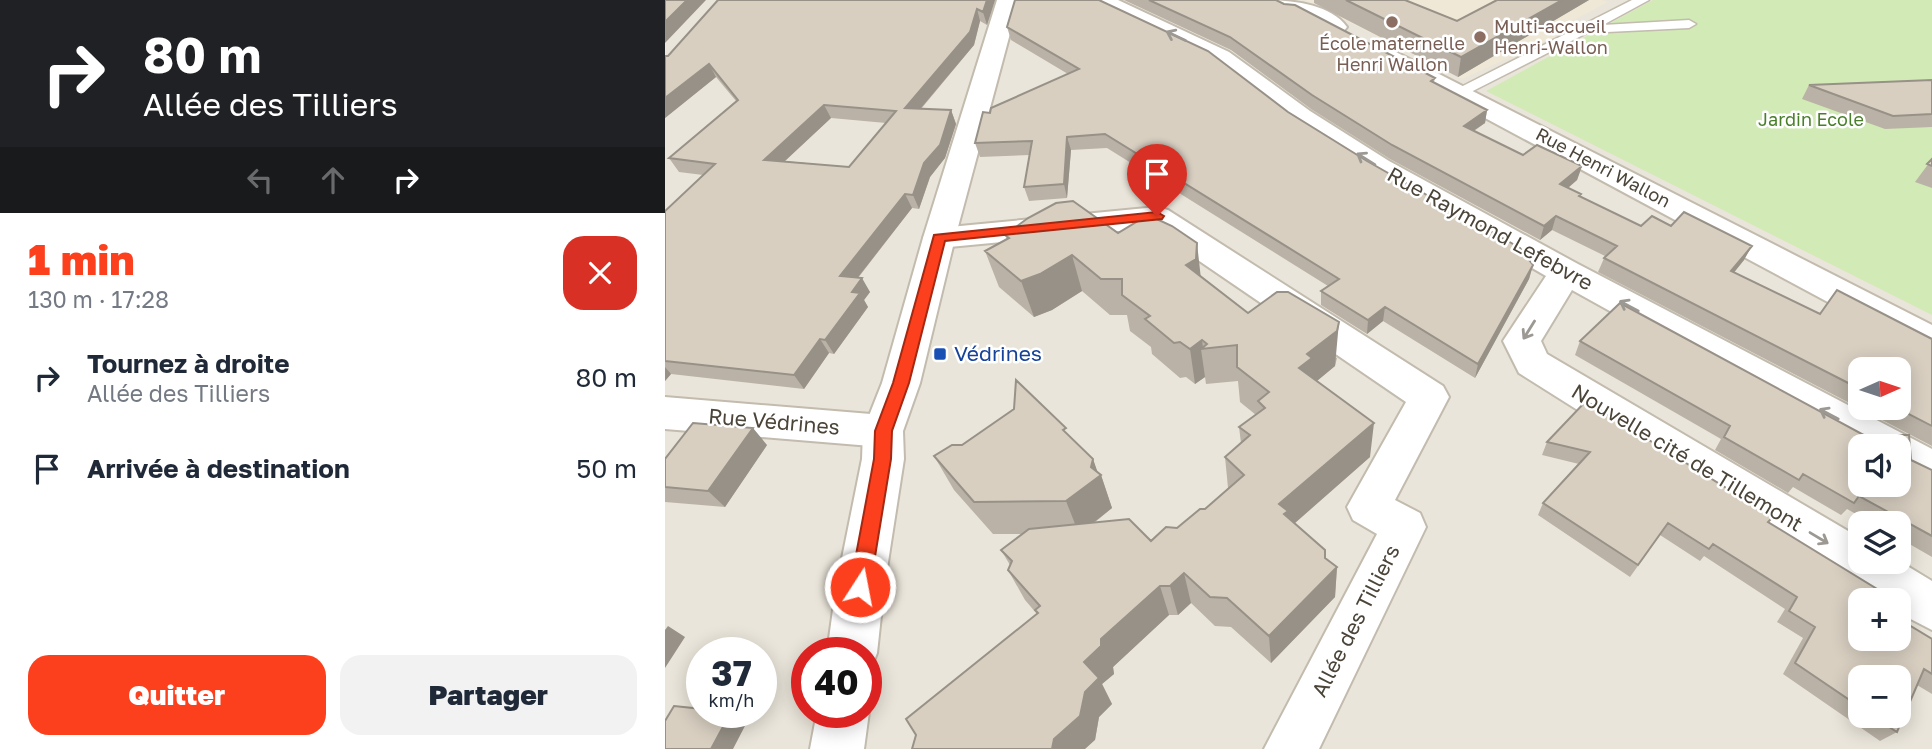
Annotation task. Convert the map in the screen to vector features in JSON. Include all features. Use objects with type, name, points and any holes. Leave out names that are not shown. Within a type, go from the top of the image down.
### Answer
[{"type":"street","points":[[854,637],[883,459],[883,431],[901,383],[939,238],[1008,0]]},
{"type":"street","name":"Rue Raymond Lefebvre","points":[[1100,0],[1220,57],[1300,117],[1378,167],[1867,434]]},
{"type":"street","name":"Rue Henri Wallon","points":[[1273,0],[1304,10],[1932,341]]},
{"type":"street","name":"Allée des Tilliers","points":[[939,238],[1157,216],[1429,397],[1369,508],[1404,527],[1291,749]]},
{"type":"street","name":"Nouvelle cité de Tillemont","points":[[1566,272],[1522,341],[1532,363],[1932,607]]},
{"type":"street","name":"Rue Védrines","points":[[665,413],[883,431]]},
{"type":"street","points":[[1911,458],[1932,469]]},
{"type":"street","points":[[837,749],[840,728]]},
{"type":"lane","points":[[1459,92],[1642,0]]},
{"type":"lane","points":[[1581,31],[1689,24]]},
{"type":"shaded area","points":[[665,0],[1932,0],[1932,749],[665,749]]},
{"type":"shaded area","name":"Multi-accueil Henri-Wallon","points":[[1305,0],[1608,2],[1570,22],[1570,30],[1462,79]]},
{"type":"green space","name":"Jardin Ecole","points":[[1653,0],[1932,0],[1932,315],[1486,91]]},
{"type":"building","points":[[665,0],[687,0],[665,22]]},
{"type":"building","points":[[718,0],[987,0],[983,12],[977,9],[970,32],[905,108],[951,110],[940,145],[924,163],[913,195],[905,194],[840,276],[862,278],[852,292],[860,293],[825,340],[820,339],[794,375],[665,361],[665,211],[715,164],[669,158],[738,100],[709,64],[665,98],[665,56],[668,56]],"holes":[[[824,105],[896,111],[849,167],[764,160]]]},
{"type":"building","points":[[1015,0],[1099,0],[1208,51],[1288,112],[1367,161],[1520,248],[1533,265],[1478,364],[1385,307],[1368,320],[1321,291],[1339,279],[1105,134],[1067,137],[1064,184],[1024,187],[1032,141],[975,143],[983,112],[990,113],[991,108],[1079,69],[1007,27]]},
{"type":"building","points":[[1149,0],[1276,0],[1295,5],[1435,78],[1431,81],[1487,110],[1464,126],[1523,155],[1537,145],[1582,166],[1560,184],[1581,194],[1579,196],[1641,226],[1652,216],[1671,226],[1684,212],[1752,246],[1731,271],[1820,314],[1837,290],[1932,339],[1932,426],[1911,415],[1911,357],[1848,357],[1848,383],[1604,258],[1617,246],[1556,216],[1544,226],[1392,145],[1312,95],[1230,37]]},
{"type":"building","points":[[1346,0],[1405,0],[1457,21],[1497,0],[1562,0],[1461,57]]},
{"type":"building","points":[[1932,80],[1932,114],[1893,116],[1809,85]]},
{"type":"building","points":[[1073,201],[1118,233],[1148,215],[1172,226],[1197,243],[1196,259],[1186,265],[1248,313],[1277,292],[1288,292],[1339,322],[1337,331],[1307,354],[1312,358],[1299,368],[1374,423],[1279,504],[1288,511],[1284,514],[1325,550],[1325,558],[1337,567],[1269,636],[1227,598],[1210,597],[1184,573],[1170,586],[1160,586],[1101,639],[1101,646],[1084,662],[1099,678],[1085,692],[1080,716],[1054,739],[1052,749],[912,749],[916,735],[906,719],[1038,613],[1035,610],[1040,606],[1008,570],[1012,561],[1001,550],[1029,529],[1129,519],[1151,541],[1166,527],[1177,528],[1200,509],[1205,509],[1244,475],[1225,457],[1250,435],[1239,427],[1265,408],[1258,401],[1269,392],[1237,367],[1237,345],[1201,349],[1207,344],[1202,340],[1190,349],[1180,342],[1174,343],[1145,319],[1150,316],[1122,295],[1122,279],[1101,279],[1072,255],[1040,274],[1021,281],[985,251],[1009,238],[1005,235],[1028,218],[1056,203]]},
{"type":"building","points":[[1620,303],[1862,434],[1848,434],[1848,497],[1858,497],[1854,503],[1803,474],[1799,480],[1724,437],[1730,426],[1580,341]]},
{"type":"building","points":[[1016,380],[1066,428],[1063,430],[1093,459],[1091,467],[1101,475],[1066,501],[974,502],[934,456],[952,445],[962,445],[1014,409]]},
{"type":"building","points":[[1586,401],[1773,517],[1768,522],[1848,571],[1848,574],[1853,574],[1875,588],[1848,588],[1848,651],[1911,651],[1911,626],[1932,639],[1932,674],[1924,669],[1911,699],[1911,665],[1848,665],[1848,699],[1795,663],[1815,627],[1789,611],[1797,597],[1713,544],[1709,549],[1668,523],[1638,565],[1543,503],[1590,452],[1547,442]]},
{"type":"building","points":[[693,423],[753,428],[708,491],[665,487],[665,459]]},
{"type":"building","points":[[1911,460],[1932,470],[1932,536],[1911,524],[1911,511],[1886,511],[1861,497],[1911,497]]},
{"type":"building","points":[[674,706],[686,707],[686,728],[722,728],[711,749],[665,749],[665,721]]},
{"type":"place","name":"École maternelle Henri Wallon","points":[[1392,22]]},
{"type":"place","name":"Multi-accueil Henri-Wallon","points":[[1480,37]]},
{"type":"place","name":"Védrines","points":[[940,354]]},
{"type":"route","points":[[860,587],[883,459],[883,431],[901,383],[939,238],[1157,216]]}]
